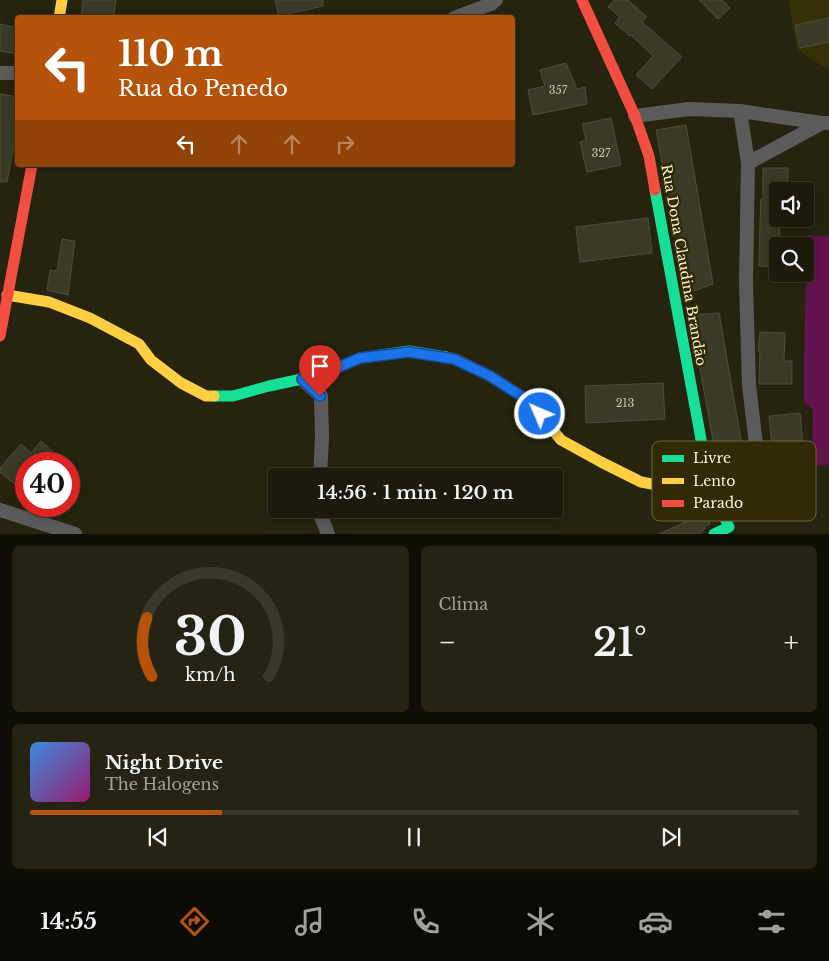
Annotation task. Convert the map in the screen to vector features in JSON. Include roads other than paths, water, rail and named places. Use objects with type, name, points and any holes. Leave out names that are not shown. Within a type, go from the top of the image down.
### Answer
[{"type":"street","points":[[60,15],[62,0]]},
{"type":"street","points":[[462,15],[491,4],[496,0]]},
{"type":"street","name":"Rua Dona Claudina Brandão","points":[[582,0],[635,116],[649,156],[701,441]]},
{"type":"street","points":[[0,73],[15,73]]},
{"type":"street","points":[[635,116],[689,109],[740,111],[825,123]]},
{"type":"street","points":[[740,111],[748,164],[746,284],[749,386],[756,441]]},
{"type":"street","points":[[748,164],[825,123]]},
{"type":"street","points":[[0,336],[32,167]]},
{"type":"street","points":[[7,295],[49,302],[90,318],[139,344],[151,360],[181,384],[206,396],[233,396],[302,379],[360,358],[409,352],[454,359],[490,376],[529,401],[561,440],[641,482],[652,484]]},
{"type":"street","points":[[302,379],[320,396],[322,438],[320,468]]},
{"type":"street","points":[[0,510],[75,534]]},
{"type":"street","points":[[322,518],[328,534]]},
{"type":"street","name":"Rua Dona Claudina Brandão","points":[[714,534],[730,530]]}]
